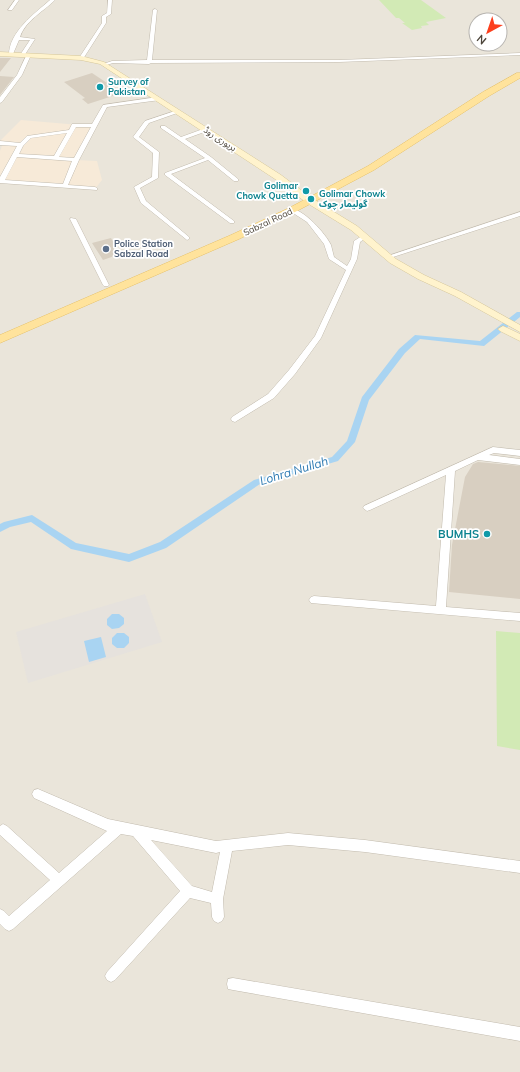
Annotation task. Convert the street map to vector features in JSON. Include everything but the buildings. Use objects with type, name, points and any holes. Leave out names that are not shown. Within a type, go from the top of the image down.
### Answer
[{"type":"main road","name":"بریوری روڈ","points":[[0,54],[80,58],[94,60],[105,65],[354,228],[388,257],[406,269],[474,307]]},
{"type":"main road","name":"Sabzal Road","points":[[0,339],[231,231],[371,168],[448,115],[471,96],[520,70]]},
{"type":"main road","name":"Sabzal Road","points":[[448,115],[520,75]]},
{"type":"main road","name":"Sabzal Road","points":[[0,331],[106,285],[128,280],[292,210],[307,198]]},
{"type":"main road","points":[[474,307],[520,329]]},
{"type":"main road","points":[[474,307],[520,338]]},
{"type":"street","points":[[10,9],[18,0]]},
{"type":"street","points":[[11,54],[19,32],[32,18],[53,0]]},
{"type":"street","points":[[80,58],[104,23],[104,16],[109,14],[110,0]]},
{"type":"street","points":[[149,63],[154,10]]},
{"type":"street","points":[[0,101],[19,74],[25,55],[33,39],[17,38]]},
{"type":"street","points":[[105,65],[112,62],[339,61],[520,54]]},
{"type":"street","points":[[65,186],[76,160],[104,106],[158,99]]},
{"type":"street","points":[[177,112],[147,122],[136,137],[156,152],[155,178],[137,187],[143,202],[187,238]]},
{"type":"street","points":[[55,159],[74,125],[94,126]]},
{"type":"street","points":[[164,127],[236,180]]},
{"type":"street","points":[[181,139],[206,130]]},
{"type":"street","points":[[71,131],[29,137],[21,145],[1,181],[95,189]]},
{"type":"street","points":[[0,143],[21,145]]},
{"type":"street","points":[[16,155],[76,160]]},
{"type":"street","points":[[208,158],[167,174],[232,222]]},
{"type":"street","points":[[292,210],[309,221],[327,244],[331,258],[349,269]]},
{"type":"street","points":[[388,257],[520,214]]},
{"type":"street","points":[[73,219],[106,285]]},
{"type":"street","points":[[235,419],[271,396],[292,372],[318,336],[354,259],[357,241],[364,237]]},
{"type":"street","points":[[367,508],[493,450],[520,453]]},
{"type":"street","points":[[477,457],[520,462]]},
{"type":"street","points":[[441,610],[451,469]]},
{"type":"street","points":[[314,600],[520,617]]},
{"type":"street","points":[[38,794],[107,825],[216,847],[288,840],[365,846],[520,867]]},
{"type":"street","points":[[0,915],[10,925],[120,828]]},
{"type":"street","points":[[3,830],[60,881]]},
{"type":"street","points":[[136,831],[188,891],[217,899]]},
{"type":"street","points":[[218,917],[217,899],[227,846]]},
{"type":"street","points":[[111,976],[188,891]]},
{"type":"street","points":[[233,984],[520,1034]]},
{"type":"shaded area","points":[[0,0],[520,0],[520,1072],[0,1072]]},
{"type":"shaded area","points":[[21,120],[91,126],[76,160],[97,161],[102,180],[95,189],[0,183],[0,151],[3,143],[0,141]]},
{"type":"shaded area","points":[[145,594],[162,642],[28,683],[16,632]]},
{"type":"green space","points":[[379,0],[421,0],[446,18],[426,22],[429,25],[421,26],[422,28],[412,30],[402,23],[405,23],[399,18],[396,18]]},
{"type":"green space","points":[[496,631],[520,633],[520,750],[497,746]]},
{"type":"water","points":[[112,614],[119,614],[124,618],[124,624],[119,628],[112,629],[107,625],[107,619]]},
{"type":"water","points":[[117,633],[124,633],[129,637],[129,643],[124,648],[117,648],[112,644],[112,638]]},
{"type":"water","points":[[101,637],[106,657],[89,662],[84,641]]},
{"type":"waterway","name":"Lohra Nullah","points":[[0,529],[7,524],[32,518],[74,546],[129,558],[163,545],[257,482],[335,459],[351,442],[365,399],[402,351],[418,337],[481,344],[520,314]]},
{"type":"place","name":"Survey of Pakistan","points":[[100,87]]},
{"type":"place","name":"Golimar Chowk Quetta","points":[[306,191]]},
{"type":"place","name":"Golimar Chowk گولیمار چوک","points":[[311,199]]},
{"type":"place","name":"Police Station Sabzal Road","points":[[106,249]]},
{"type":"place","name":"BUMHS","points":[[487,534]]}]
